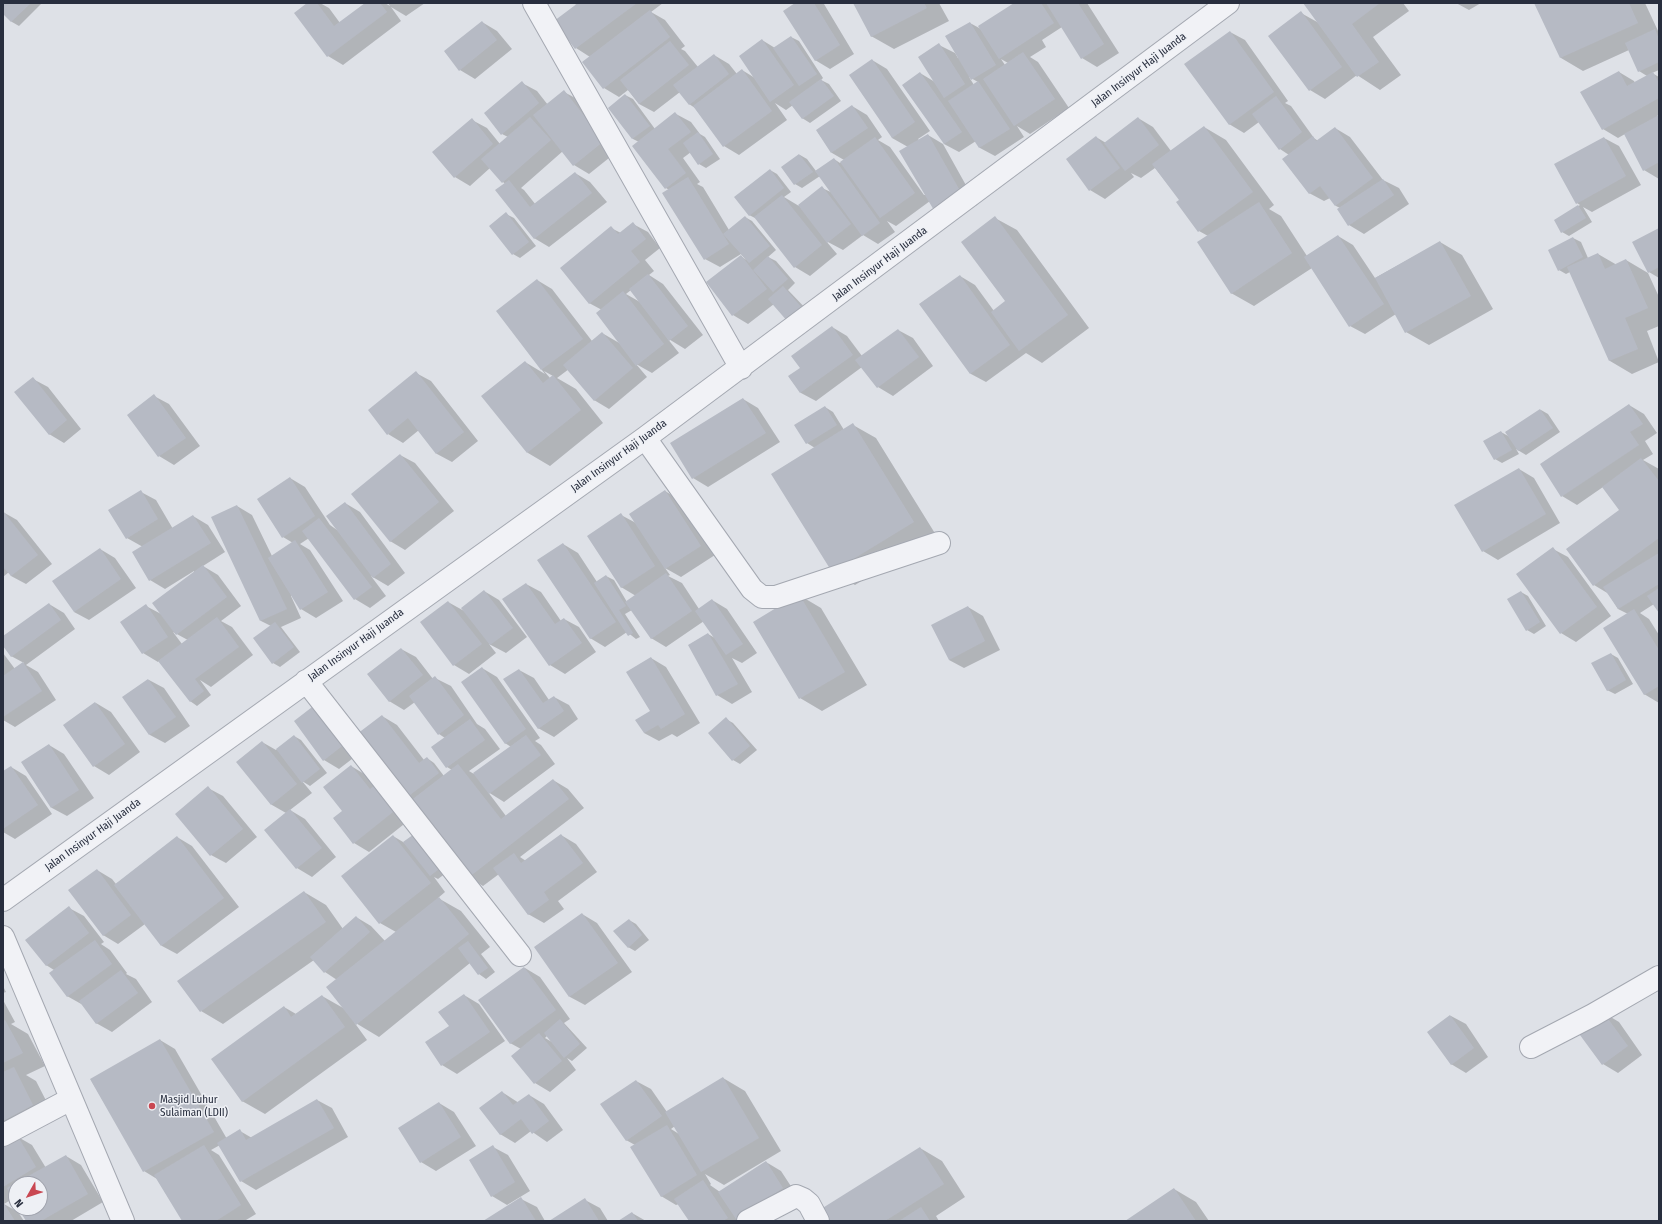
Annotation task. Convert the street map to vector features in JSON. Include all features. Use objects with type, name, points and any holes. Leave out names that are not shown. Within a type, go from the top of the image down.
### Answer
[{"type":"street","points":[[534,3],[741,368]]},
{"type":"street","name":"Jalan Insinyur Haji Juanda","points":[[3,900],[741,368],[1228,3]]},
{"type":"street","points":[[645,438],[752,589],[762,597],[776,597],[939,543]]},
{"type":"street","points":[[306,681],[520,954]]},
{"type":"street","points":[[3,937],[123,1221]]},
{"type":"street","points":[[1531,1047],[1659,977]]},
{"type":"street","points":[[3,1134],[71,1099]]},
{"type":"street","points":[[748,1221],[796,1196],[809,1204],[818,1221]]},
{"type":"building","points":[[3,3],[31,3],[11,22],[3,14]]},
{"type":"building","points":[[307,3],[317,3],[334,26],[365,3],[380,3],[387,12],[327,57],[294,13]]},
{"type":"building","points":[[578,3],[637,3],[575,49],[554,21]]},
{"type":"building","points":[[795,3],[814,3],[840,45],[815,61],[783,11]]},
{"type":"building","points":[[853,3],[924,3],[927,8],[871,37]]},
{"type":"building","points":[[1014,3],[1041,3],[1054,23],[999,59],[978,26]]},
{"type":"building","points":[[1046,3],[1078,3],[1104,44],[1081,59]]},
{"type":"building","points":[[1303,3],[1380,3],[1352,24],[1379,62],[1357,77]]},
{"type":"building","points":[[1534,3],[1629,3],[1638,23],[1560,58]]},
{"type":"building","points":[[650,10],[670,37],[603,89],[582,62]]},
{"type":"building","points":[[1301,11],[1342,67],[1309,91],[1268,36]]},
{"type":"building","points":[[482,21],[497,40],[459,71],[444,51]]},
{"type":"building","points":[[970,22],[996,65],[971,80],[945,36]]},
{"type":"building","points":[[1655,29],[1659,39],[1659,62],[1638,72],[1625,43]]},
{"type":"building","points":[[1230,31],[1274,92],[1229,125],[1184,64]]},
{"type":"building","points":[[791,36],[817,74],[799,86],[773,48]]},
{"type":"building","points":[[762,39],[794,85],[770,102],[739,56]]},
{"type":"building","points":[[670,41],[689,65],[639,104],[620,80]]},
{"type":"building","points":[[939,43],[965,84],[944,98],[918,57]]},
{"type":"building","points":[[1023,52],[1055,99],[1014,126],[983,79]]},
{"type":"building","points":[[714,54],[729,74],[689,105],[673,85]]},
{"type":"building","points":[[872,59],[915,122],[892,138],[849,75]]},
{"type":"building","points":[[742,69],[772,111],[723,147],[693,106]]},
{"type":"building","points":[[1619,71],[1627,86],[1653,72],[1659,83],[1659,98],[1602,130],[1580,92]]},
{"type":"building","points":[[920,72],[962,132],[944,144],[902,85]]},
{"type":"building","points":[[821,79],[834,96],[802,119],[789,102]]},
{"type":"building","points":[[522,81],[539,103],[501,135],[484,113]]},
{"type":"building","points":[[978,81],[1010,129],[979,148],[948,101]]},
{"type":"building","points":[[564,90],[604,141],[573,166],[533,115]]},
{"type":"building","points":[[625,94],[650,126],[632,139],[608,108]]},
{"type":"building","points":[[1276,96],[1302,132],[1279,150],[1252,114]]},
{"type":"building","points":[[852,105],[868,128],[831,153],[816,130]]},
{"type":"building","points":[[675,112],[691,132],[668,149],[686,173],[665,189],[632,146]]},
{"type":"building","points":[[1659,115],[1659,162],[1643,171],[1624,134]]},
{"type":"building","points":[[530,117],[551,140],[502,183],[481,159]]},
{"type":"building","points":[[1138,117],[1159,145],[1125,171],[1104,143]]},
{"type":"building","points":[[472,118],[493,144],[454,178],[432,152]]},
{"type":"building","points":[[1204,126],[1253,192],[1198,232],[1176,202],[1179,200],[1152,164]]},
{"type":"building","points":[[1335,127],[1373,178],[1335,206],[1320,186],[1309,194],[1282,159],[1313,136],[1316,141]]},
{"type":"building","points":[[698,132],[713,154],[698,165],[683,143]]},
{"type":"building","points":[[928,134],[963,196],[935,212],[899,151]]},
{"type":"building","points":[[1096,136],[1120,168],[1089,191],[1066,159]]},
{"type":"building","points":[[875,137],[915,193],[880,218],[840,162]]},
{"type":"building","points":[[1604,137],[1626,176],[1576,204],[1554,164]]},
{"type":"building","points":[[799,154],[813,172],[794,185],[781,167]]},
{"type":"building","points":[[834,158],[880,223],[862,236],[815,171]]},
{"type":"building","points":[[770,169],[784,188],[749,216],[734,197]]},
{"type":"building","points":[[575,172],[592,193],[534,239],[495,190],[509,180],[530,207]]},
{"type":"building","points":[[688,177],[729,244],[704,260],[662,193]]},
{"type":"building","points":[[1383,179],[1394,195],[1348,226],[1337,209]]},
{"type":"building","points":[[822,186],[851,224],[827,243],[798,205]]},
{"type":"building","points":[[782,195],[822,245],[794,268],[754,217]]},
{"type":"building","points":[[1259,202],[1292,253],[1231,294],[1197,242]]},
{"type":"building","points":[[1578,205],[1586,218],[1561,233],[1554,220]]},
{"type":"building","points":[[506,212],[529,242],[512,255],[489,226]]},
{"type":"building","points":[[745,216],[770,246],[749,263],[723,234]]},
{"type":"building","points":[[995,216],[1068,315],[1019,351],[991,312],[1005,301],[961,242]]},
{"type":"building","points":[[633,222],[646,239],[631,251],[640,262],[589,304],[560,268],[611,226],[618,234]]},
{"type":"building","points":[[1659,228],[1659,267],[1648,273],[1632,242]]},
{"type":"building","points":[[1338,235],[1384,304],[1349,327],[1304,257]]},
{"type":"building","points":[[1573,237],[1583,257],[1558,271],[1548,250]]},
{"type":"building","points":[[1440,241],[1471,296],[1405,333],[1375,278]]},
{"type":"building","points":[[1598,253],[1605,269],[1626,259],[1648,308],[1625,318],[1638,349],[1609,361],[1567,267]]},
{"type":"building","points":[[741,255],[767,289],[732,316],[706,282]]},
{"type":"building","points":[[768,256],[788,279],[773,292],[753,270]]},
{"type":"building","points":[[648,274],[688,326],[669,341],[629,289]]},
{"type":"building","points":[[960,275],[1010,345],[970,374],[919,304]]},
{"type":"building","points":[[537,279],[583,339],[541,370],[496,311]]},
{"type":"building","points":[[783,286],[803,309],[788,322],[768,299]]},
{"type":"building","points":[[623,291],[664,344],[636,366],[596,313]]},
{"type":"building","points":[[832,326],[853,355],[800,393],[788,376],[800,368],[791,356]]},
{"type":"building","points":[[898,329],[919,357],[877,388],[855,360]]},
{"type":"building","points":[[602,332],[633,368],[594,401],[563,365]]},
{"type":"building","points":[[525,361],[543,383],[553,375],[581,410],[527,453],[481,396]]},
{"type":"building","points":[[416,371],[464,432],[436,454],[408,418],[387,435],[368,410]]},
{"type":"building","points":[[33,377],[67,420],[49,435],[14,392]]},
{"type":"building","points":[[154,394],[186,438],[158,457],[127,415]]},
{"type":"building","points":[[743,398],[766,433],[692,479],[670,443]]},
{"type":"building","points":[[1629,404],[1643,424],[1630,432],[1639,445],[1561,497],[1540,464]]},
{"type":"building","points":[[825,406],[837,425],[806,444],[794,425]]},
{"type":"building","points":[[1540,409],[1553,428],[1518,451],[1505,432]]},
{"type":"building","points":[[853,423],[914,522],[832,572],[771,474]]},
{"type":"building","points":[[1501,431],[1512,450],[1494,460],[1483,441]]},
{"type":"building","points":[[400,454],[439,502],[390,542],[351,494]]},
{"type":"building","points":[[1641,458],[1659,481],[1659,538],[1593,586],[1566,549],[1619,510],[1602,487]]},
{"type":"building","points":[[1519,468],[1546,514],[1482,552],[1454,505]]},
{"type":"building","points":[[290,477],[315,516],[282,538],[257,499]]},
{"type":"building","points":[[141,490],[158,519],[126,539],[108,510]]},
{"type":"building","points":[[665,490],[701,546],[665,569],[629,514]]},
{"type":"building","points":[[345,502],[391,564],[373,578],[326,516]]},
{"type":"building","points":[[237,505],[287,609],[260,621],[211,517]]},
{"type":"building","points":[[3,511],[38,555],[11,576],[3,567]]},
{"type":"building","points":[[621,513],[655,566],[621,588],[587,536]]},
{"type":"building","points":[[193,515],[211,543],[149,581],[132,552]]},
{"type":"building","points":[[319,518],[372,587],[354,600],[302,531]]},
{"type":"building","points":[[295,540],[328,592],[300,610],[268,558]]},
{"type":"building","points":[[563,543],[616,622],[590,639],[537,560]]},
{"type":"building","points":[[1553,547],[1597,607],[1560,634],[1516,574]]},
{"type":"building","points":[[100,548],[121,579],[74,612],[52,581]]},
{"type":"building","points":[[1659,553],[1659,584],[1618,609],[1603,587]]},
{"type":"building","points":[[203,565],[227,597],[176,635],[152,603]]},
{"type":"building","points":[[666,573],[692,611],[651,639],[625,602]]},
{"type":"building","points":[[606,575],[626,606],[619,610],[633,633],[628,636],[594,583]]},
{"type":"building","points":[[526,583],[555,624],[564,618],[582,643],[549,666],[502,599]]},
{"type":"building","points":[[1659,588],[1659,613],[1647,596]]},
{"type":"building","points":[[484,590],[513,628],[490,645],[461,608]]},
{"type":"building","points":[[1521,591],[1540,622],[1526,631],[1507,599]]},
{"type":"building","points":[[799,594],[845,672],[799,699],[753,622]]},
{"type":"building","points":[[712,599],[743,644],[726,655],[695,611]]},
{"type":"building","points":[[448,601],[482,644],[453,666],[420,622]]},
{"type":"building","points":[[49,603],[61,620],[11,657],[3,646],[3,636]]},
{"type":"building","points":[[146,604],[168,637],[142,654],[120,622]]},
{"type":"building","points":[[968,606],[985,641],[949,660],[931,625]]},
{"type":"building","points":[[1634,609],[1659,650],[1659,686],[1644,695],[1603,628]]},
{"type":"building","points":[[217,617],[239,647],[195,679],[204,691],[190,702],[158,661]]},
{"type":"building","points":[[275,622],[294,647],[272,664],[253,638]]},
{"type":"building","points":[[708,633],[738,684],[716,696],[688,645]]},
{"type":"building","points":[[401,648],[423,675],[389,702],[367,674]]},
{"type":"building","points":[[1611,653],[1626,680],[1607,691],[1591,663]]},
{"type":"building","points":[[651,657],[685,714],[661,729],[658,725],[644,733],[635,720],[650,711],[626,672]]},
{"type":"building","points":[[23,662],[42,691],[3,717],[3,676]]},
{"type":"building","points":[[482,667],[526,729],[505,744],[461,682]]},
{"type":"building","points":[[519,669],[543,703],[554,696],[564,711],[538,729],[503,679]]},
{"type":"building","points":[[435,676],[464,715],[438,735],[409,696]]},
{"type":"building","points":[[148,679],[176,717],[149,735],[122,697]]},
{"type":"building","points":[[95,702],[125,744],[93,767],[63,725]]},
{"type":"building","points":[[316,704],[346,743],[323,761],[294,721]]},
{"type":"building","points":[[382,715],[419,763],[427,757],[439,773],[406,798],[357,734]]},
{"type":"building","points":[[726,717],[750,746],[732,761],[708,733]]},
{"type":"building","points":[[470,719],[485,740],[446,768],[431,747]]},
{"type":"building","points":[[294,735],[320,769],[302,783],[276,749]]},
{"type":"building","points":[[526,735],[541,755],[489,794],[473,773]]},
{"type":"building","points":[[262,741],[297,784],[271,805],[236,762]]},
{"type":"building","points":[[49,744],[79,790],[51,808],[21,762]]},
{"type":"building","points":[[458,764],[501,819],[553,779],[569,799],[468,878],[409,802]]},
{"type":"building","points":[[351,765],[370,789],[378,783],[398,808],[353,844],[333,818],[342,811],[323,787]]},
{"type":"building","points":[[11,766],[38,805],[3,829],[3,771]]},
{"type":"building","points":[[208,786],[243,829],[210,856],[175,814]]},
{"type":"building","points":[[290,809],[322,848],[296,869],[264,830]]},
{"type":"building","points":[[417,832],[443,866],[430,876],[403,842]]},
{"type":"building","points":[[561,834],[583,863],[544,892],[549,900],[528,915],[493,868],[514,853],[521,863]]},
{"type":"building","points":[[393,835],[431,883],[379,924],[341,876]]},
{"type":"building","points":[[177,836],[224,898],[161,946],[114,885]]},
{"type":"building","points":[[97,869],[131,915],[103,936],[68,890]]},
{"type":"building","points":[[304,891],[326,922],[200,1012],[177,981]]},
{"type":"building","points":[[439,897],[469,934],[356,1025],[326,987]]},
{"type":"building","points":[[69,906],[89,933],[46,966],[25,940]]},
{"type":"building","points":[[582,913],[618,963],[569,997],[534,947]]},
{"type":"building","points":[[356,916],[370,932],[324,973],[310,957]]},
{"type":"building","points":[[629,919],[642,935],[628,948],[613,931]]},
{"type":"building","points":[[95,940],[112,964],[67,997],[49,973]]},
{"type":"building","points":[[468,941],[488,968],[478,975],[458,948]]},
{"type":"building","points":[[524,967],[556,1010],[510,1044],[478,1000]]},
{"type":"building","points":[[121,970],[138,993],[96,1024],[79,1001]]},
{"type":"building","points":[[464,994],[490,1032],[441,1066],[425,1042],[449,1026],[438,1012]]},
{"type":"building","points":[[322,995],[345,1027],[242,1102],[211,1059],[284,1006],[291,1017]]},
{"type":"building","points":[[1603,1012],[1628,1046],[1602,1065],[1577,1031]]},
{"type":"building","points":[[1450,1015],[1474,1048],[1451,1065],[1427,1032]]},
{"type":"building","points":[[560,1019],[580,1044],[564,1058],[544,1033]]},
{"type":"building","points":[[5,1020],[23,1053],[3,1063],[3,1021]]},
{"type":"building","points":[[539,1033],[562,1061],[534,1084],[511,1056]]},
{"type":"building","name":"Masjid Luhur Sulaiman (LDII)","points":[[160,1039],[214,1132],[143,1172],[90,1079]]},
{"type":"building","points":[[14,1067],[33,1105],[3,1121],[3,1072]]},
{"type":"building","points":[[723,1077],[759,1138],[701,1172],[665,1112]]},
{"type":"building","points":[[636,1080],[662,1116],[626,1141],[600,1104]]},
{"type":"building","points":[[502,1091],[513,1105],[529,1094],[549,1121],[532,1134],[521,1119],[500,1135],[479,1108]]},
{"type":"building","points":[[317,1099],[334,1128],[240,1182],[217,1143],[240,1129],[246,1140]]},
{"type":"building","points":[[439,1102],[461,1137],[420,1163],[398,1128]]},
{"type":"building","points":[[667,1125],[697,1175],[661,1197],[630,1147]]},
{"type":"building","points":[[17,1135],[36,1167],[21,1176],[8,1176],[8,1184],[3,1187],[3,1143]]},
{"type":"building","points":[[204,1145],[241,1205],[216,1221],[182,1221],[154,1175]]},
{"type":"building","points":[[493,1145],[515,1182],[491,1197],[469,1160]]},
{"type":"building","points":[[920,1147],[944,1184],[885,1221],[828,1221],[821,1209]]},
{"type":"building","points":[[66,1155],[88,1194],[41,1221],[26,1221],[23,1216],[48,1216],[48,1176],[28,1176]]},
{"type":"building","points":[[766,1161],[783,1188],[736,1219],[718,1192]]},
{"type":"building","points":[[703,1180],[728,1218],[723,1221],[689,1221],[674,1199]]},
{"type":"building","points":[[1174,1188],[1196,1221],[1125,1221]]},
{"type":"building","points":[[521,1197],[536,1221],[483,1221]]},
{"type":"building","points":[[585,1198],[599,1221],[549,1221]]},
{"type":"building","points":[[3,1202],[8,1210],[8,1216],[12,1216],[15,1221],[3,1221]]},
{"type":"building","points":[[921,1207],[930,1221],[899,1221]]},
{"type":"building","points":[[632,1212],[638,1221],[618,1221]]},
{"type":"place","name":"Masjid Luhur Sulaiman (LDII)","points":[[152,1106]]}]
